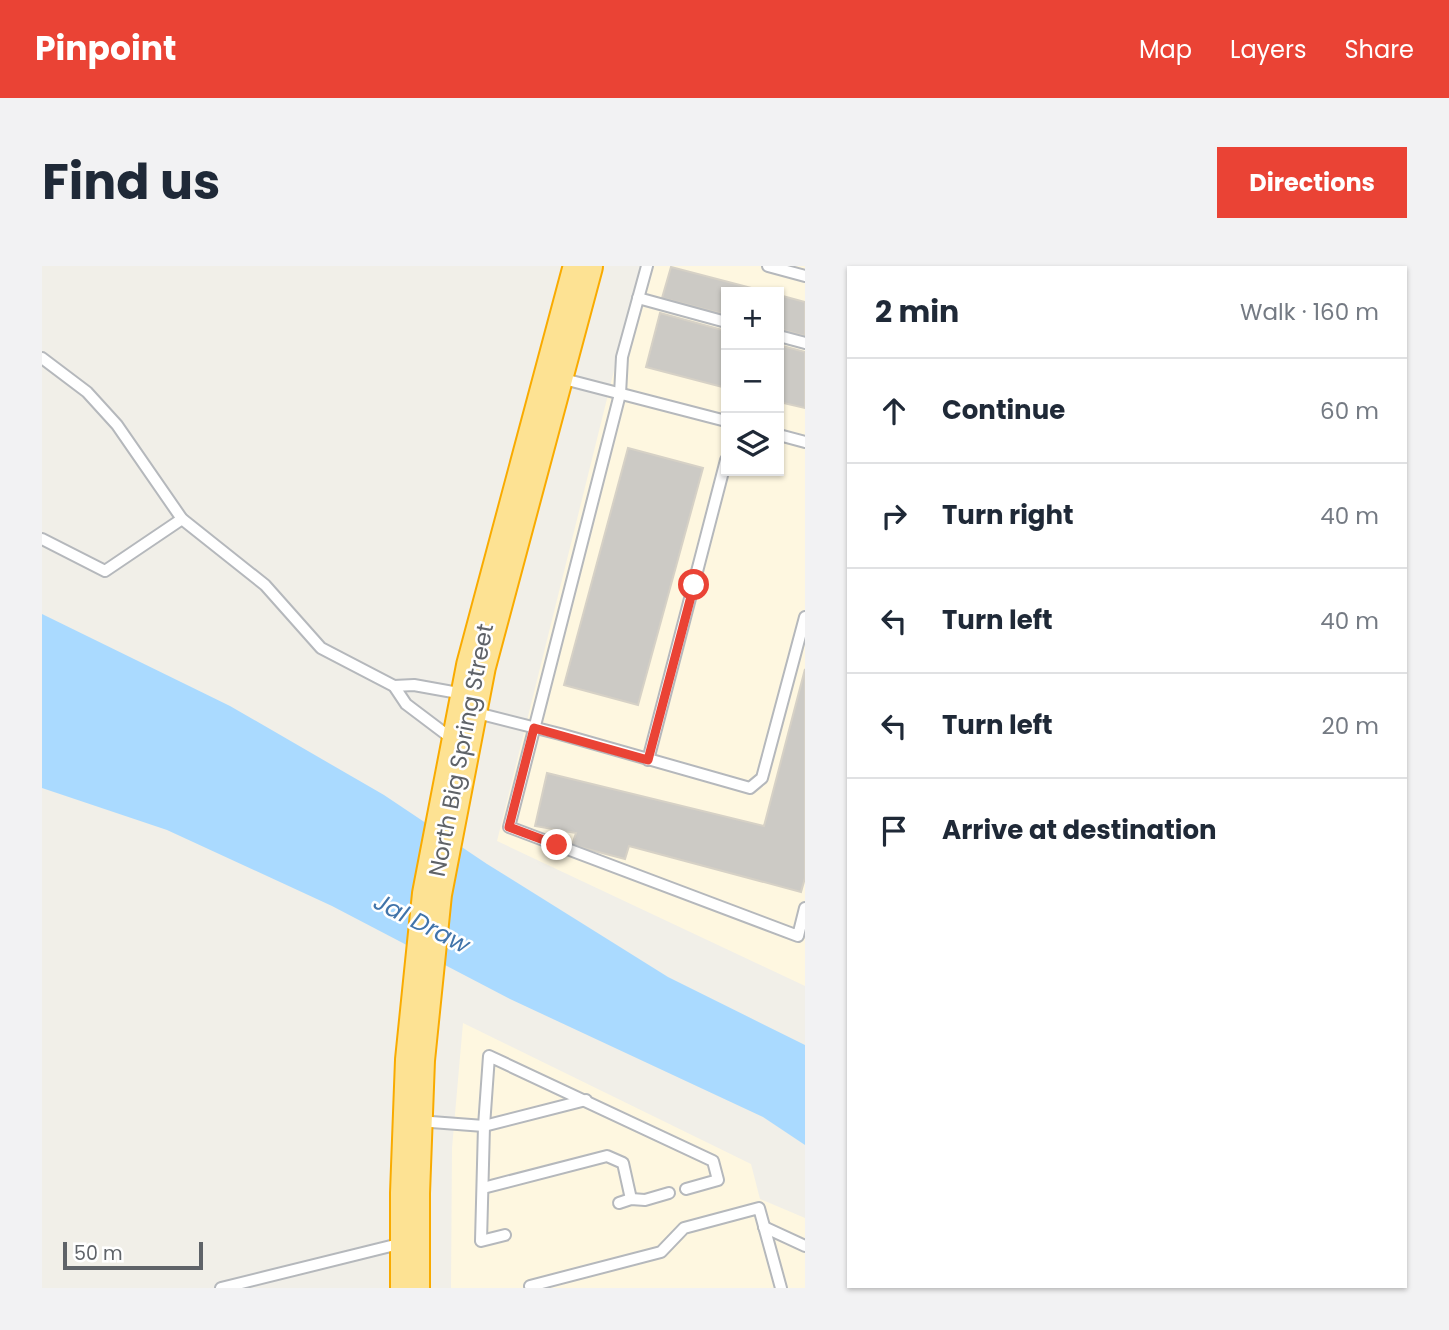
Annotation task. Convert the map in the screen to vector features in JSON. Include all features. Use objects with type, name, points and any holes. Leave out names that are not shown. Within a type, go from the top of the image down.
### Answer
[{"type":"highway","name":"North Big Spring Street","points":[[410,1288],[415,1060],[432,894],[465,717],[488,618],[554,376],[578,273]]},
{"type":"lane","points":[[648,266],[622,357],[620,394],[509,827],[798,936],[805,908]]},
{"type":"lane","points":[[768,266],[805,275]]},
{"type":"lane","points":[[639,298],[721,321]]},
{"type":"lane","points":[[784,337],[805,343]]},
{"type":"lane","points":[[45,365],[87,392],[117,425],[182,519],[265,585],[321,648],[394,686],[406,704],[534,728],[750,788],[757,785],[765,769],[805,617]]},
{"type":"lane","points":[[554,376],[721,420]]},
{"type":"lane","points":[[784,436],[805,442]]},
{"type":"lane","points":[[648,760],[722,476]]},
{"type":"lane","points":[[42,539],[105,571],[182,519]]},
{"type":"lane","points":[[394,686],[414,685],[465,717]]},
{"type":"lane","points":[[505,1235],[481,1241],[489,1056],[713,1161],[718,1180],[686,1189]]},
{"type":"lane","points":[[412,1121],[484,1126],[586,1100]]},
{"type":"lane","points":[[483,1188],[607,1156],[622,1163],[631,1199]]},
{"type":"lane","points":[[619,1203],[669,1194]]},
{"type":"lane","points":[[530,1286],[661,1252],[684,1228],[759,1208],[781,1288]]},
{"type":"lane","points":[[764,1227],[805,1246]]},
{"type":"lane","points":[[221,1288],[409,1241]]},
{"type":"shaded area","points":[[640,266],[805,266],[805,986],[497,841]]},
{"type":"shaded area","points":[[463,1023],[751,1164],[760,1199],[805,1218],[805,1288],[451,1288],[452,1148]]},
{"type":"water","name":"Jal Draw","points":[[42,614],[230,706],[384,795],[487,864],[668,977],[805,1045],[805,1145],[763,1117],[510,999],[332,906],[167,830],[42,788]]},
{"type":"building","points":[[671,267],[748,287],[721,287],[721,314],[662,298]]},
{"type":"building","points":[[784,296],[805,302],[805,336],[784,330]]},
{"type":"building","points":[[660,313],[721,330],[721,387],[646,367]]},
{"type":"building","points":[[784,346],[805,352],[805,408],[784,403]]},
{"type":"building","points":[[628,448],[703,468],[638,705],[564,685]]},
{"type":"building","points":[[805,669],[805,878],[801,892],[629,846],[625,859],[572,845],[576,833],[535,826],[547,773],[764,826]]},
{"type":"route","points":[[557,845],[509,827],[534,728],[648,760],[694,585]]}]
